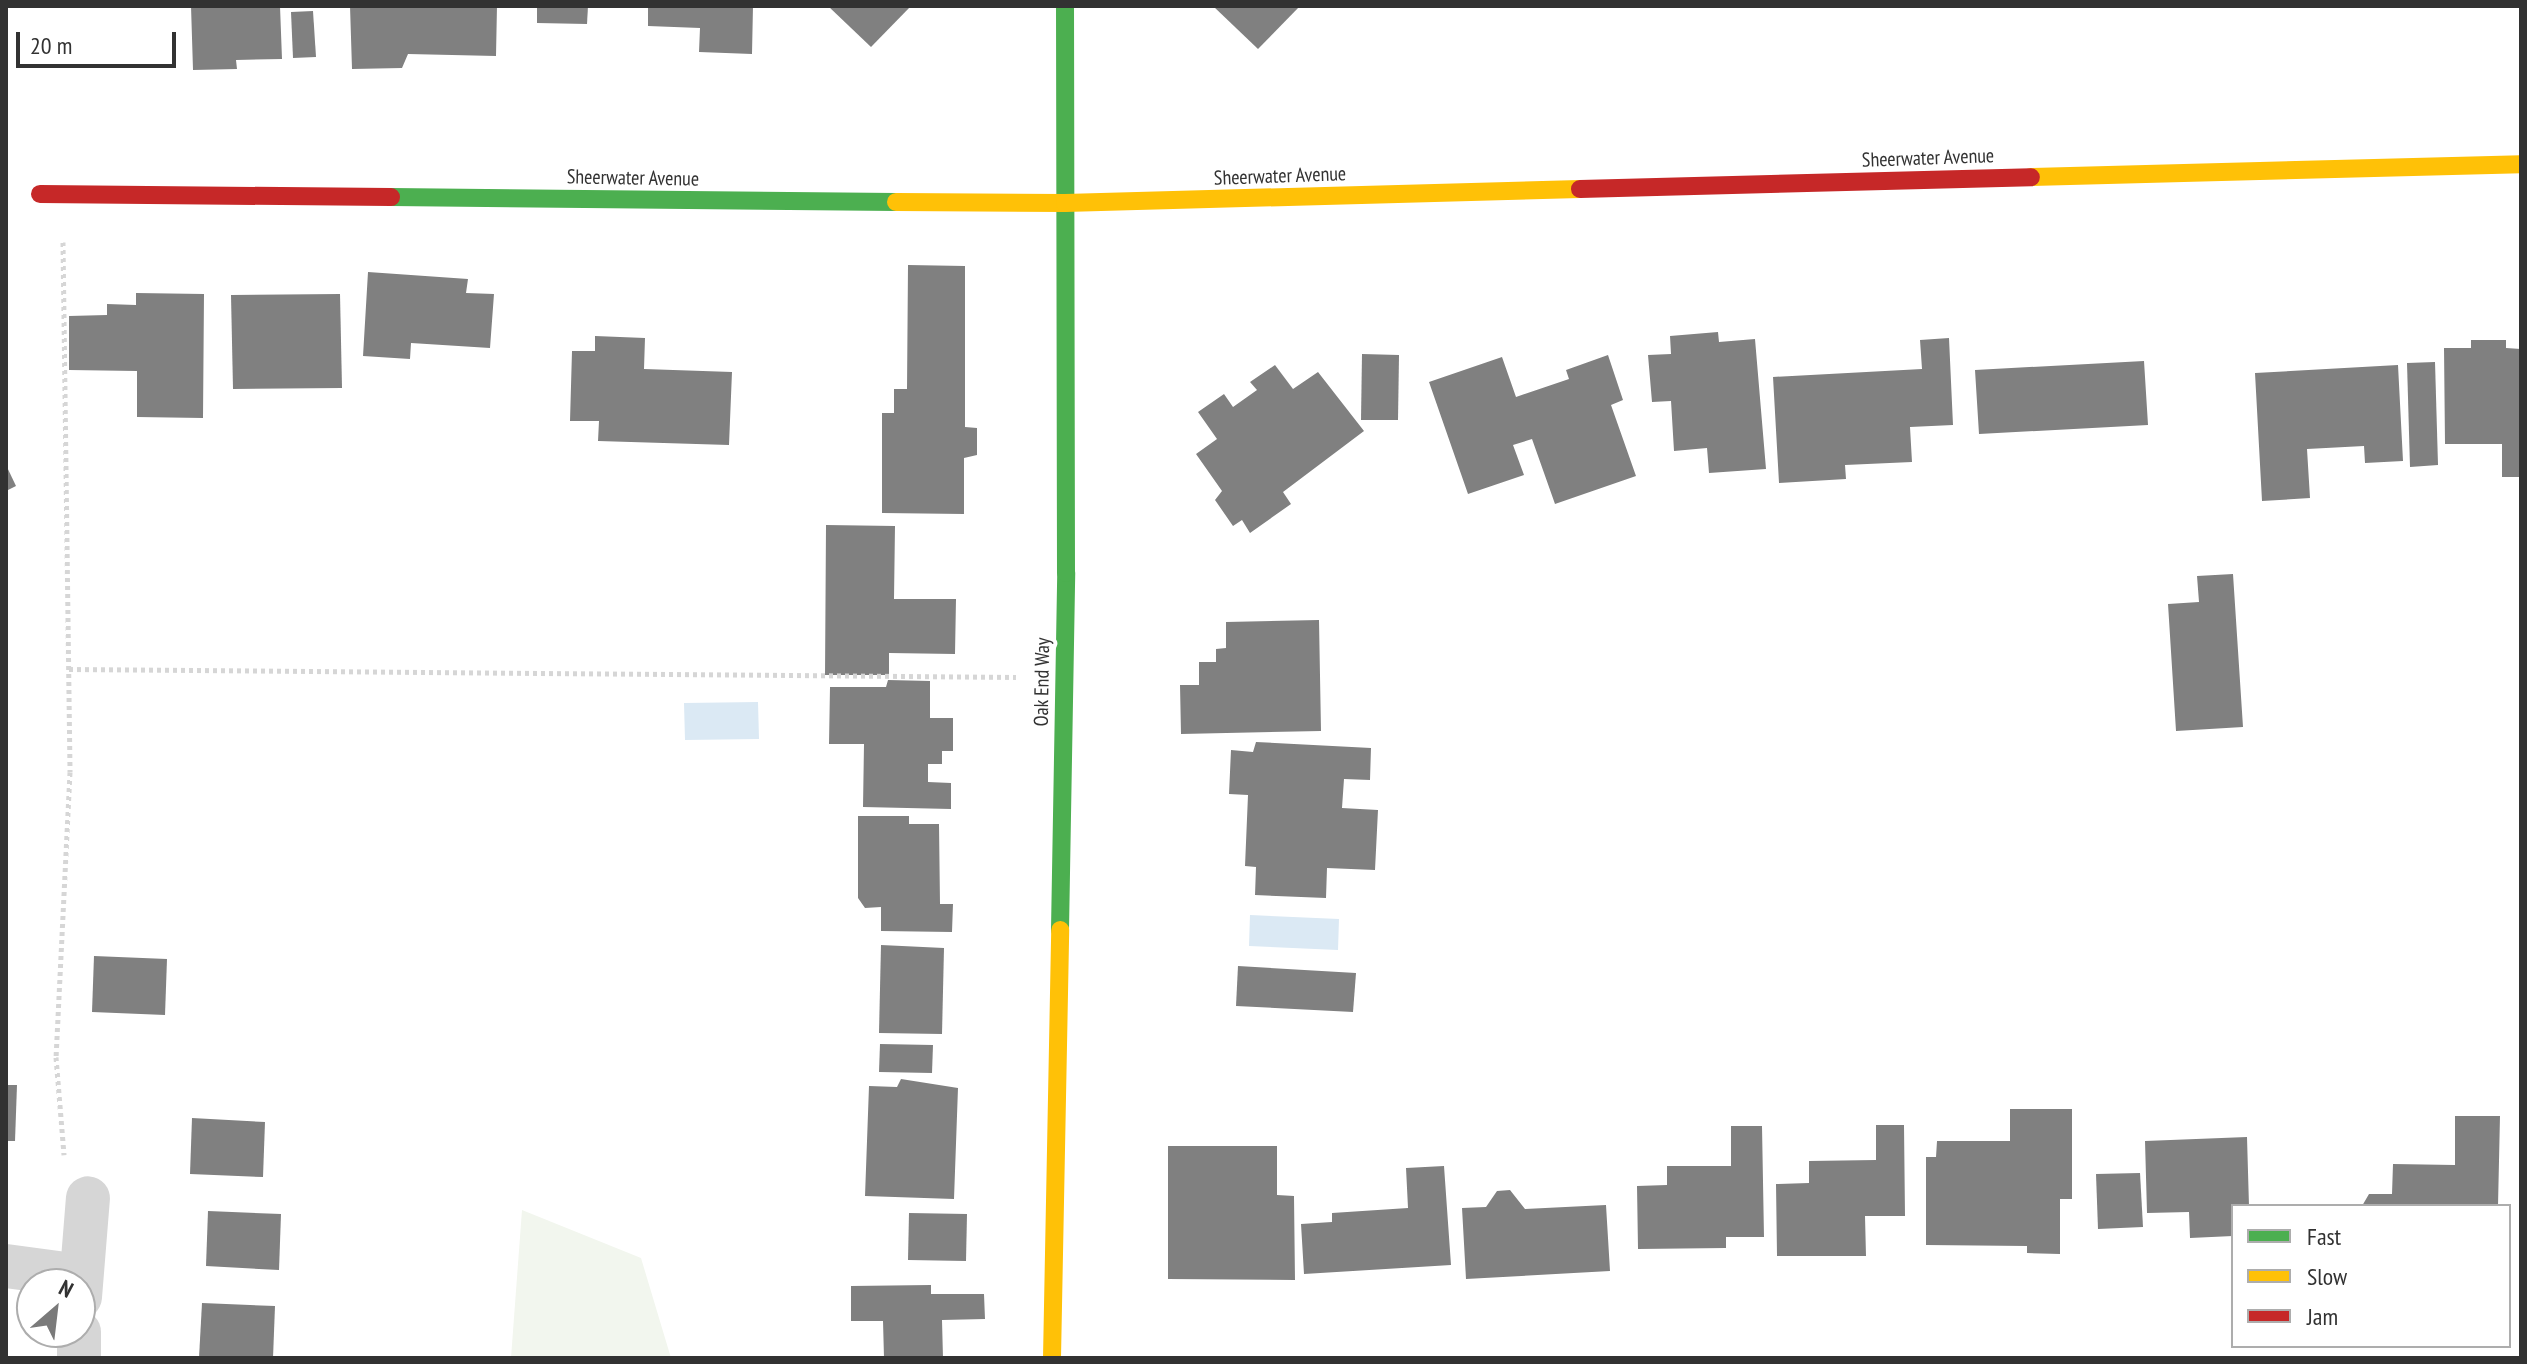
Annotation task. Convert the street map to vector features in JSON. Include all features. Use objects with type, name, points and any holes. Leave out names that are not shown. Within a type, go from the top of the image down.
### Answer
[{"type":"street","name":"Oak End Way","points":[[1052,1358],[1064,677],[1065,6]]},
{"type":"street","name":"Sheerwater Avenue","points":[[40,194],[1065,203],[2521,164]]},
{"type":"street","points":[[82,1268],[88,1198]]},
{"type":"path","points":[[62,195],[70,772],[56,1057],[68,1196],[88,1198]]},
{"type":"path","points":[[69,669],[1064,677]]},
{"type":"shaded area","points":[[758,702],[759,739],[685,740],[684,703]]},
{"type":"shaded area","points":[[1250,915],[1339,919],[1338,950],[1249,946]]},
{"type":"shaded area","points":[[522,1210],[641,1258],[671,1358],[511,1358]]},
{"type":"building","points":[[191,6],[280,6],[282,59],[236,60],[237,69],[193,70]]},
{"type":"building","points":[[350,6],[497,6],[496,56],[408,54],[402,68],[352,69]]},
{"type":"building","points":[[537,6],[588,6],[587,24],[537,23]]},
{"type":"building","points":[[648,6],[753,6],[752,54],[699,52],[700,28],[648,26]]},
{"type":"building","points":[[828,6],[911,6],[871,47]]},
{"type":"building","points":[[1213,6],[1300,6],[1258,49]]},
{"type":"building","points":[[313,11],[316,57],[293,58],[291,12]]},
{"type":"building","points":[[908,265],[965,266],[965,427],[977,428],[977,455],[964,458],[964,514],[882,513],[882,413],[894,413],[894,389],[907,389]]},
{"type":"building","points":[[368,272],[468,279],[466,293],[494,294],[490,348],[411,343],[410,359],[363,356]]},
{"type":"building","points":[[136,293],[204,294],[203,418],[137,417],[137,371],[69,370],[69,316],[107,315],[107,304],[136,305]]},
{"type":"building","points":[[340,294],[342,388],[233,389],[231,295]]},
{"type":"building","points":[[1718,332],[1719,342],[1755,339],[1766,469],[1709,473],[1707,448],[1674,451],[1671,401],[1652,402],[1648,355],[1671,354],[1670,336]]},
{"type":"building","points":[[595,336],[645,338],[644,369],[732,372],[729,445],[598,441],[599,421],[570,421],[572,351],[595,351]]},
{"type":"building","points":[[1949,338],[1953,425],[1910,427],[1912,462],[1845,465],[1846,479],[1779,483],[1773,377],[1922,369],[1920,340]]},
{"type":"building","points":[[2471,340],[2506,340],[2506,348],[2521,349],[2521,477],[2502,477],[2502,444],[2445,444],[2444,348],[2471,348]]},
{"type":"building","points":[[1362,354],[1399,355],[1398,420],[1361,420]]},
{"type":"building","points":[[1608,355],[1623,400],[1611,405],[1636,476],[1555,504],[1532,439],[1513,445],[1524,475],[1468,494],[1429,382],[1502,357],[1516,397],[1569,379],[1566,370]]},
{"type":"building","points":[[2144,361],[2148,425],[1979,434],[1975,370]]},
{"type":"building","points":[[2435,362],[2438,465],[2410,467],[2407,363]]},
{"type":"building","points":[[1275,365],[1293,389],[1318,372],[1364,431],[1283,492],[1291,504],[1250,533],[1242,520],[1233,526],[1215,500],[1222,491],[1196,454],[1217,439],[1198,412],[1224,394],[1233,407],[1257,390],[1250,382]]},
{"type":"building","points":[[2398,365],[2403,461],[2365,463],[2364,446],[2307,449],[2310,498],[2262,501],[2255,373]]},
{"type":"building","points":[[6,465],[16,486],[6,491]]},
{"type":"building","points":[[826,525],[895,526],[894,599],[956,599],[955,654],[889,653],[889,675],[825,675]]},
{"type":"building","points":[[2233,574],[2243,727],[2176,731],[2168,604],[2199,602],[2197,576]]},
{"type":"building","points":[[1319,620],[1321,731],[1181,734],[1180,685],[1199,685],[1199,662],[1216,662],[1216,649],[1226,648],[1226,622]]},
{"type":"building","points":[[888,680],[930,681],[930,718],[953,718],[953,751],[942,751],[942,764],[928,764],[928,782],[951,783],[951,809],[863,807],[864,744],[829,744],[830,687],[886,687]]},
{"type":"building","points":[[1256,742],[1371,748],[1370,780],[1344,779],[1342,808],[1378,810],[1375,870],[1327,868],[1326,898],[1255,895],[1256,867],[1245,866],[1248,795],[1229,794],[1231,750],[1253,752]]},
{"type":"building","points":[[858,816],[909,816],[909,824],[939,824],[940,904],[953,904],[952,932],[881,931],[881,907],[865,908],[858,898]]},
{"type":"building","points":[[881,945],[944,948],[942,1034],[879,1033]]},
{"type":"building","points":[[94,956],[167,959],[165,1015],[92,1012]]},
{"type":"building","points":[[1238,966],[1356,973],[1353,1012],[1236,1006]]},
{"type":"building","points":[[880,1044],[933,1045],[932,1073],[879,1072]]},
{"type":"building","points":[[901,1079],[958,1088],[954,1199],[865,1196],[869,1086],[897,1087]]},
{"type":"building","points":[[6,1085],[17,1085],[15,1141],[6,1141]]},
{"type":"building","points":[[2010,1109],[2072,1109],[2072,1199],[2060,1199],[2060,1254],[2027,1253],[2027,1246],[1926,1245],[1926,1157],[1936,1157],[1937,1141],[2010,1141]]},
{"type":"building","points":[[2455,1116],[2500,1116],[2498,1204],[2363,1204],[2369,1194],[2392,1194],[2393,1164],[2455,1165]]},
{"type":"building","points":[[192,1118],[265,1122],[263,1177],[190,1174]]},
{"type":"building","points":[[1876,1125],[1904,1125],[1905,1216],[1865,1216],[1866,1256],[1777,1256],[1776,1184],[1809,1183],[1809,1161],[1876,1160]]},
{"type":"building","points":[[1731,1126],[1762,1126],[1764,1237],[1726,1237],[1726,1248],[1638,1249],[1637,1186],[1667,1185],[1667,1166],[1731,1166]]},
{"type":"building","points":[[2247,1137],[2249,1204],[2231,1204],[2231,1236],[2190,1238],[2189,1212],[2147,1213],[2145,1141]]},
{"type":"building","points":[[1168,1146],[1277,1146],[1277,1195],[1294,1196],[1295,1280],[1168,1279]]},
{"type":"building","points":[[1444,1166],[1451,1265],[1304,1274],[1301,1224],[1332,1222],[1332,1213],[1408,1208],[1406,1168]]},
{"type":"building","points":[[2140,1173],[2143,1227],[2098,1229],[2096,1174]]},
{"type":"building","points":[[1510,1190],[1525,1209],[1606,1205],[1610,1271],[1466,1279],[1462,1208],[1486,1207],[1497,1191]]},
{"type":"building","points":[[208,1211],[281,1214],[279,1270],[206,1266]]},
{"type":"building","points":[[909,1213],[967,1214],[966,1261],[908,1260]]},
{"type":"building","points":[[931,1285],[931,1294],[984,1294],[985,1319],[942,1320],[943,1358],[884,1358],[883,1321],[851,1321],[851,1286]]},
{"type":"building","points":[[202,1303],[275,1306],[273,1358],[199,1358]]},
{"type":"traffic: fast","points":[[1060,930],[1066,573],[1065,6]]},
{"type":"traffic: fast","points":[[391,197],[896,202]]},
{"type":"traffic: slow","points":[[2031,177],[2521,164]]},
{"type":"traffic: slow","points":[[896,202],[1065,203],[1580,189]]},
{"type":"traffic: slow","points":[[1052,1358],[1060,930]]},
{"type":"traffic: jam","points":[[1580,189],[2031,177]]},
{"type":"traffic: jam","points":[[40,194],[391,197]]}]
